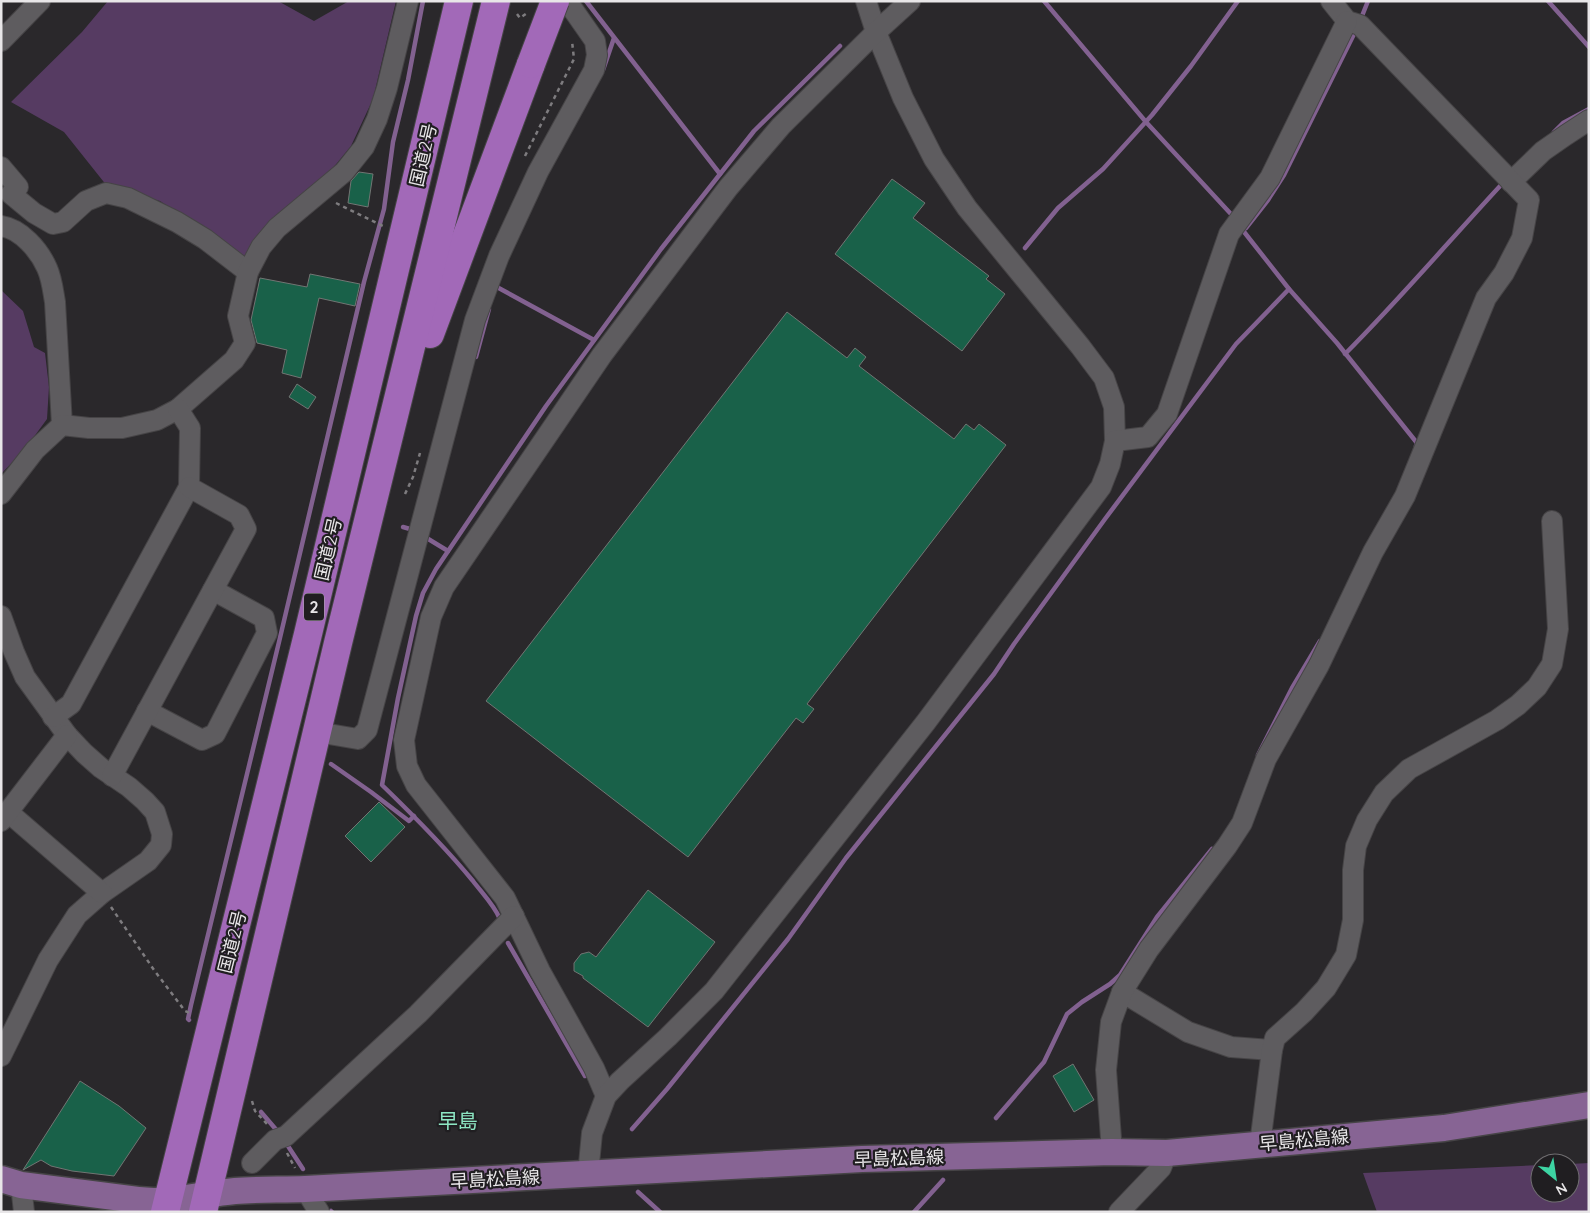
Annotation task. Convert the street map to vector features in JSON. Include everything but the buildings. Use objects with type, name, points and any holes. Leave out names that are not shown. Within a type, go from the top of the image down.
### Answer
[{"type":"highway","name":"国道2号","points":[[166,1206],[308,634],[459,1]]},
{"type":"highway","name":"国道2号","points":[[205,1203],[338,643],[496,1]]},
{"type":"highway","points":[[338,643],[369,549],[426,343],[555,1]]},
{"type":"main road","name":"早島松島線","points":[[11,1182],[153,1202],[166,1206],[205,1203],[236,1191],[305,1189],[862,1159],[1112,1152],[1167,1153],[1444,1128],[1589,1105]]},
{"type":"street","points":[[1,41],[40,1]]},
{"type":"street","points":[[1,494],[35,450],[62,425],[89,428],[122,428],[157,420],[178,409],[234,360],[245,342],[238,316],[248,272],[261,247],[278,228],[344,172],[364,147],[377,119],[387,88],[408,1]]},
{"type":"street","points":[[317,732],[358,739],[367,730],[475,320],[498,256],[522,205],[594,70],[598,55],[595,41],[567,1]]},
{"type":"street","points":[[588,1174],[592,1133],[606,1096],[714,991],[926,722],[1101,487],[1110,464],[1115,441],[1114,407],[1104,378],[967,208],[934,159],[903,98],[876,32],[866,1]]},
{"type":"street","points":[[606,1096],[594,1068],[540,971],[505,898],[416,785],[407,766],[404,740],[431,617],[444,588],[602,355],[728,188],[781,126],[910,1]]},
{"type":"street","points":[[1112,1152],[1106,1070],[1111,1022],[1122,992],[1149,948],[1227,846],[1242,823],[1266,759],[1318,665],[1373,552],[1405,496],[1486,298],[1504,273],[1522,238],[1529,200],[1331,1]]},
{"type":"street","points":[[1115,441],[1148,436],[1167,414],[1228,234],[1270,178],[1353,23]]},
{"type":"street","points":[[1511,182],[1544,151],[1589,120]]},
{"type":"street","points":[[1,167],[18,187],[11,194],[34,213],[52,224],[63,222],[86,201],[106,192],[128,198],[177,222],[205,239],[248,272]]},
{"type":"street","points":[[23,204],[2,226],[10,228],[24,238],[37,251],[47,267],[55,302],[62,425]]},
{"type":"street","points":[[53,716],[71,704],[189,487],[190,428],[178,409]]},
{"type":"street","points":[[112,776],[246,529],[239,514],[189,487]]},
{"type":"street","points":[[1260,1144],[1275,1038],[1304,1012],[1326,988],[1346,955],[1353,920],[1352,870],[1356,846],[1367,820],[1384,793],[1409,769],[1497,720],[1518,705],[1538,687],[1552,664],[1558,629],[1552,521]]},
{"type":"street","points":[[147,711],[202,740],[215,734],[267,633],[264,618],[213,590]]},
{"type":"street","points":[[1,616],[25,677],[67,735],[101,768],[129,787],[155,812],[162,834],[161,844],[148,861],[102,893],[77,915],[48,960],[1,1056]]},
{"type":"street","points":[[67,735],[5,816],[102,893]]},
{"type":"street","points":[[252,1164],[275,1140],[283,1137],[418,1014],[514,916]]},
{"type":"street","points":[[1122,992],[1188,1032],[1231,1047],[1272,1050]]},
{"type":"street","points":[[1119,1212],[1161,1168],[1167,1153]]},
{"type":"street","points":[[11,1182],[24,1212]]},
{"type":"street","points":[[305,1189],[318,1212]]},
{"type":"path","points":[[319,194],[383,226]]},
{"type":"path","points":[[102,893],[154,970],[185,1011],[192,1014]]},
{"type":"shaded area","points":[[108,1],[278,1],[314,21],[349,1],[396,1],[373,99],[351,146],[333,168],[275,222],[244,259],[160,201],[107,186],[64,132],[11,102],[82,32]]},
{"type":"shaded area","points":[[1,290],[23,311],[34,347],[45,353],[49,387],[47,419],[25,449],[1,474]]},
{"type":"shaded area","points":[[1580,1163],[1589,1163],[1589,1212],[1377,1212],[1363,1173],[1530,1165],[1530,1203],[1580,1203]]},
{"type":"waterway","points":[[189,1020],[191,1005],[364,282],[384,209],[393,142],[408,80],[423,1]]},
{"type":"waterway","points":[[586,1],[720,174]]},
{"type":"waterway","points":[[1044,1],[1146,122],[1230,213]]},
{"type":"waterway","points":[[1025,248],[1058,208],[1103,169],[1152,115],[1191,66],[1238,1]]},
{"type":"waterway","points":[[1360,21],[1368,1]]},
{"type":"waterway","points":[[1548,1],[1589,47]]},
{"type":"waterway","points":[[1246,228],[1268,200],[1284,175],[1356,30]]},
{"type":"waterway","points":[[603,70],[614,38]]},
{"type":"waterway","points":[[500,919],[491,904],[462,868],[382,785],[398,698],[423,593],[436,569],[546,406],[661,249],[754,131],[840,46]]},
{"type":"waterway","points":[[1554,132],[1563,123],[1589,109]]},
{"type":"waterway","points":[[1345,354],[1501,185]]},
{"type":"waterway","points":[[1241,228],[1289,289],[1337,343],[1417,443],[1416,446]]},
{"type":"waterway","points":[[495,286],[594,340]]},
{"type":"waterway","points":[[632,1129],[667,1089],[788,939],[846,858],[994,674],[1105,519],[1236,344],[1289,289]]},
{"type":"waterway","points":[[476,357],[489,309]]},
{"type":"waterway","points":[[403,527],[410,529]]},
{"type":"waterway","points":[[425,537],[448,551]]},
{"type":"waterway","points":[[1258,755],[1292,688],[1320,641]]},
{"type":"waterway","points":[[331,764],[409,821],[414,816]]},
{"type":"waterway","points":[[996,1118],[1044,1062],[1067,1014],[1120,975],[1157,917],[1212,849]]},
{"type":"waterway","points":[[508,943],[585,1076]]},
{"type":"waterway","points":[[261,1112],[279,1133]]},
{"type":"waterway","points":[[286,1143],[303,1169]]},
{"type":"waterway","points":[[914,1212],[943,1180]]},
{"type":"waterway","points":[[638,1192],[660,1212]]},
{"type":"district","name":"早島","points":[[458,1120]]}]
